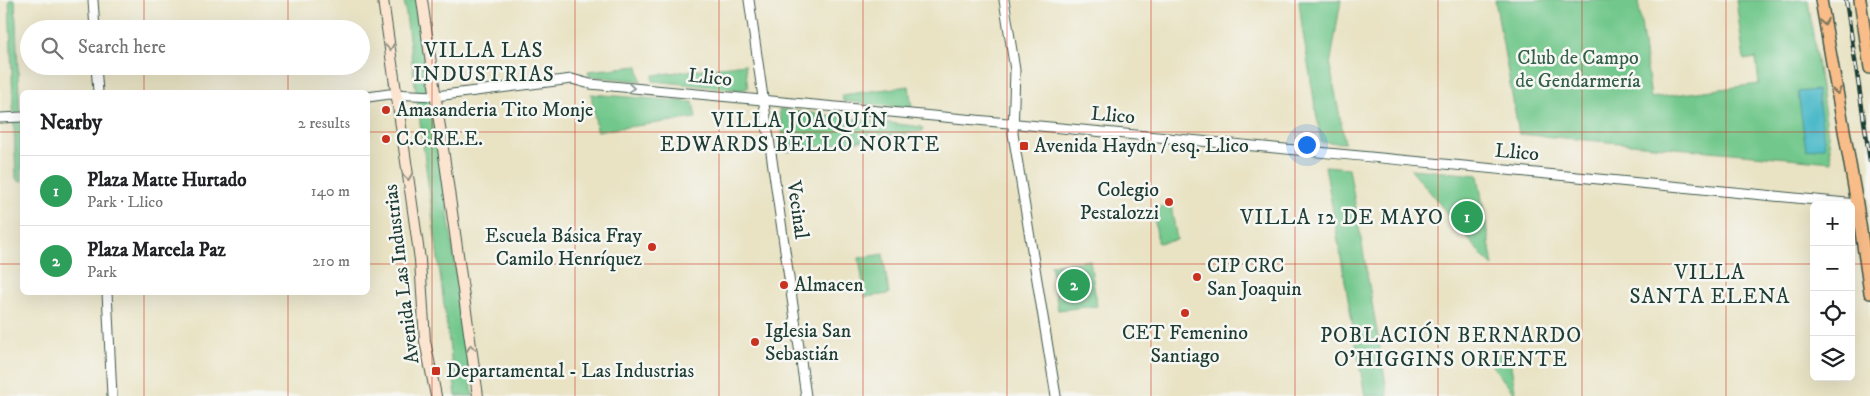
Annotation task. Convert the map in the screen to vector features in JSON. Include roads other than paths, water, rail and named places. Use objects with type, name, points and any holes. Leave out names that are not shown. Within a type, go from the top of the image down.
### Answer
[{"type":"main road","name":"Avenida Las Industrias","points":[[383,0],[422,278],[425,341],[436,396]]},
{"type":"main road","points":[[422,0],[478,396]]},
{"type":"main road","points":[[1821,0],[1857,204],[1870,293]]},
{"type":"main road","points":[[1860,0],[1870,68]]},
{"type":"street","points":[[93,0],[94,20]]},
{"type":"street","name":"Vecinal","points":[[749,0],[806,396]]},
{"type":"street","points":[[1004,0],[1016,70],[1013,124],[1056,396]]},
{"type":"street","points":[[97,75],[98,90]]},
{"type":"street","name":"Llico","points":[[370,97],[396,94],[436,96],[572,79],[590,84],[764,101],[1857,204]]},
{"type":"street","points":[[0,118],[20,117]]},
{"type":"street","points":[[107,295],[112,396]]},
{"type":"water","points":[[1817,90],[1825,147],[1806,150],[1798,92]]},
{"type":"railway","points":[[1846,0],[1870,161]]},
{"type":"place","name":"Amasanderia Tito Monje","points":[[386,110]]},
{"type":"place","name":"C.C.RE.E.","points":[[386,139]]},
{"type":"place","name":"Avenida Haydn / esq. Llico","points":[[1024,146]]},
{"type":"place","name":"Colegio Pestalozzi","points":[[1169,202]]},
{"type":"place","name":"Plaza Matte Hurtado","points":[[1467,217]]},
{"type":"place","name":"Escuela Básica Fray Camilo Henríquez","points":[[652,247]]},
{"type":"place","name":"CIP CRC San Joaquin","points":[[1197,277]]},
{"type":"place","name":"Almacen","points":[[784,285]]},
{"type":"place","name":"Plaza Marcela Paz","points":[[1074,285]]},
{"type":"place","name":"CET Femenino Santiago","points":[[1185,313]]},
{"type":"place","name":"Iglesia San Sebastián","points":[[755,342]]},
{"type":"place","name":"Departamental - Las Industrias","points":[[436,371]]},
{"type":"district","name":"VILLA LAS INDUSTRIAS","points":[[484,63]]},
{"type":"district","name":"VILLA JOAQUÍN EDWARDS BELLO NORTE","points":[[800,133]]},
{"type":"district","name":"VILLA 12 DE MAYO","points":[[1342,218]]},
{"type":"district","name":"VILLA SANTA ELENA","points":[[1710,285]]},
{"type":"district","name":"POBLACIÓN BERNARDO O'HIGGINS ORIENTE","points":[[1451,348]]},
{"type":"park label","name":"Club de Campo de Gendarmería","points":[[1578,70]]}]
